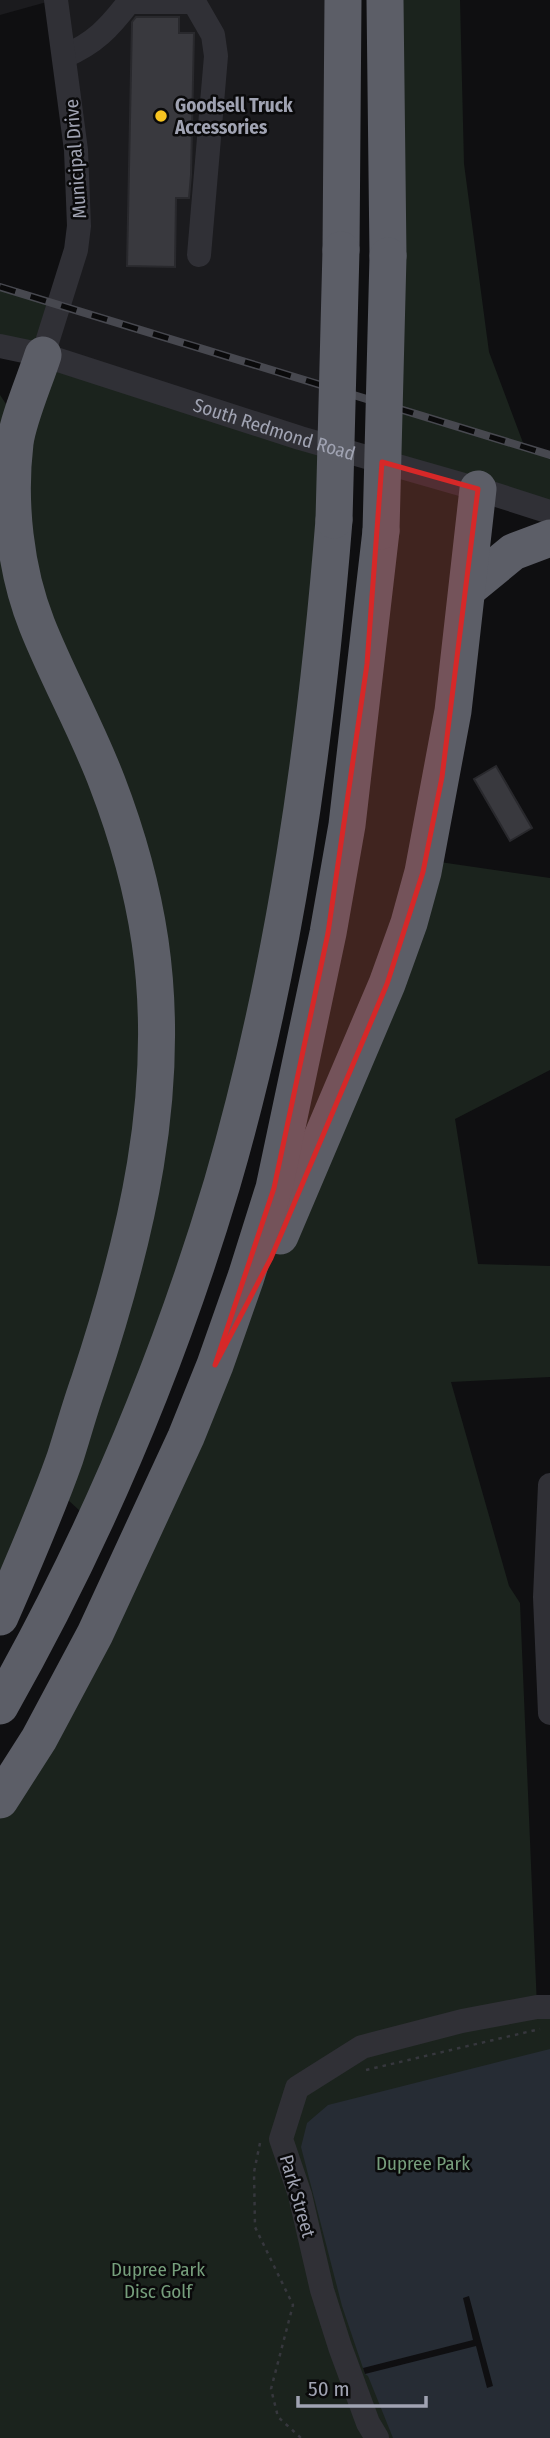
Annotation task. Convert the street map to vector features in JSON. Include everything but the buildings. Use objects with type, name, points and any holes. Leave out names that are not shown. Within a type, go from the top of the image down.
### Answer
[{"type":"highway","points":[[0,1706],[82,1546],[136,1424],[187,1291],[222,1184],[256,1049],[285,915],[316,716],[334,520],[341,250],[343,0]]},
{"type":"highway","points":[[0,1800],[39,1739],[94,1634],[176,1461],[215,1366],[274,1188],[328,933],[347,825],[381,531],[388,256],[385,0]]},
{"type":"highway","points":[[15,441],[43,355]]},
{"type":"highway","points":[[0,395],[6,404],[15,441],[13,503],[18,558],[36,623],[107,781],[139,882],[150,944],[156,1004],[155,1091],[136,1219],[108,1321],[64,1459],[0,1617]]},
{"type":"highway","points":[[215,1366],[271,1258],[387,984],[409,923],[423,872],[453,711],[478,489]]},
{"type":"highway","points":[[468,589],[513,552],[550,538]]},
{"type":"street","name":"Municipal Drive","points":[[43,355],[76,250],[79,226],[76,150],[56,0]]},
{"type":"street","points":[[65,56],[86,47],[110,27],[129,2],[194,2],[213,35],[216,56],[200,256]]},
{"type":"street","name":"South Redmond Road","points":[[0,346],[43,355],[300,438],[550,512]]},
{"type":"street","points":[[550,1485],[545,1597],[550,1713]]},
{"type":"street","name":"Park Street","points":[[377,2438],[368,2424],[340,2347],[322,2290],[300,2194],[281,2139],[297,2088],[362,2047],[462,2021],[550,2007]]},
{"type":"path","points":[[356,2072],[550,2027]]},
{"type":"path","points":[[265,2133],[254,2172],[255,2227],[293,2305],[271,2389],[278,2417],[301,2438]]},
{"type":"highlighted area","points":[[382,462],[478,489],[442,777],[423,872],[387,984],[271,1258],[215,1365],[274,1188],[328,933],[367,664]]},
{"type":"shaded area","points":[[0,0],[54,0],[0,15]]},
{"type":"shaded area","points":[[56,0],[343,0],[337,449],[43,355],[76,250]]},
{"type":"shaded area","name":"Dupree Park","points":[[550,2049],[550,2438],[393,2438],[365,2374],[342,2306],[301,2147],[307,2123],[328,2105]]},
{"type":"green space","name":"Dupree Park Disc Golf","points":[[385,0],[460,0],[464,164],[489,352],[525,448],[550,455],[550,512],[479,489],[426,860],[550,878],[550,1070],[455,1119],[478,1264],[550,1266],[550,1377],[451,1382],[509,1586],[520,1603],[537,2007],[550,2007],[550,2438],[0,2438],[0,1800],[39,1739],[274,1188],[367,664]]},
{"type":"green space","points":[[0,287],[59,305],[43,355],[337,449],[256,1049],[93,1523],[54,1487],[0,1597],[0,395],[6,404],[15,439],[43,356],[0,346]]},
{"type":"pier","points":[[469,2296],[493,2386],[487,2388],[476,2346],[365,2374],[363,2368],[473,2340],[463,2298]]},
{"type":"railway","points":[[0,287],[550,455]]},
{"type":"place","name":"Goodsell Truck Accessories","points":[[161,116]]}]
